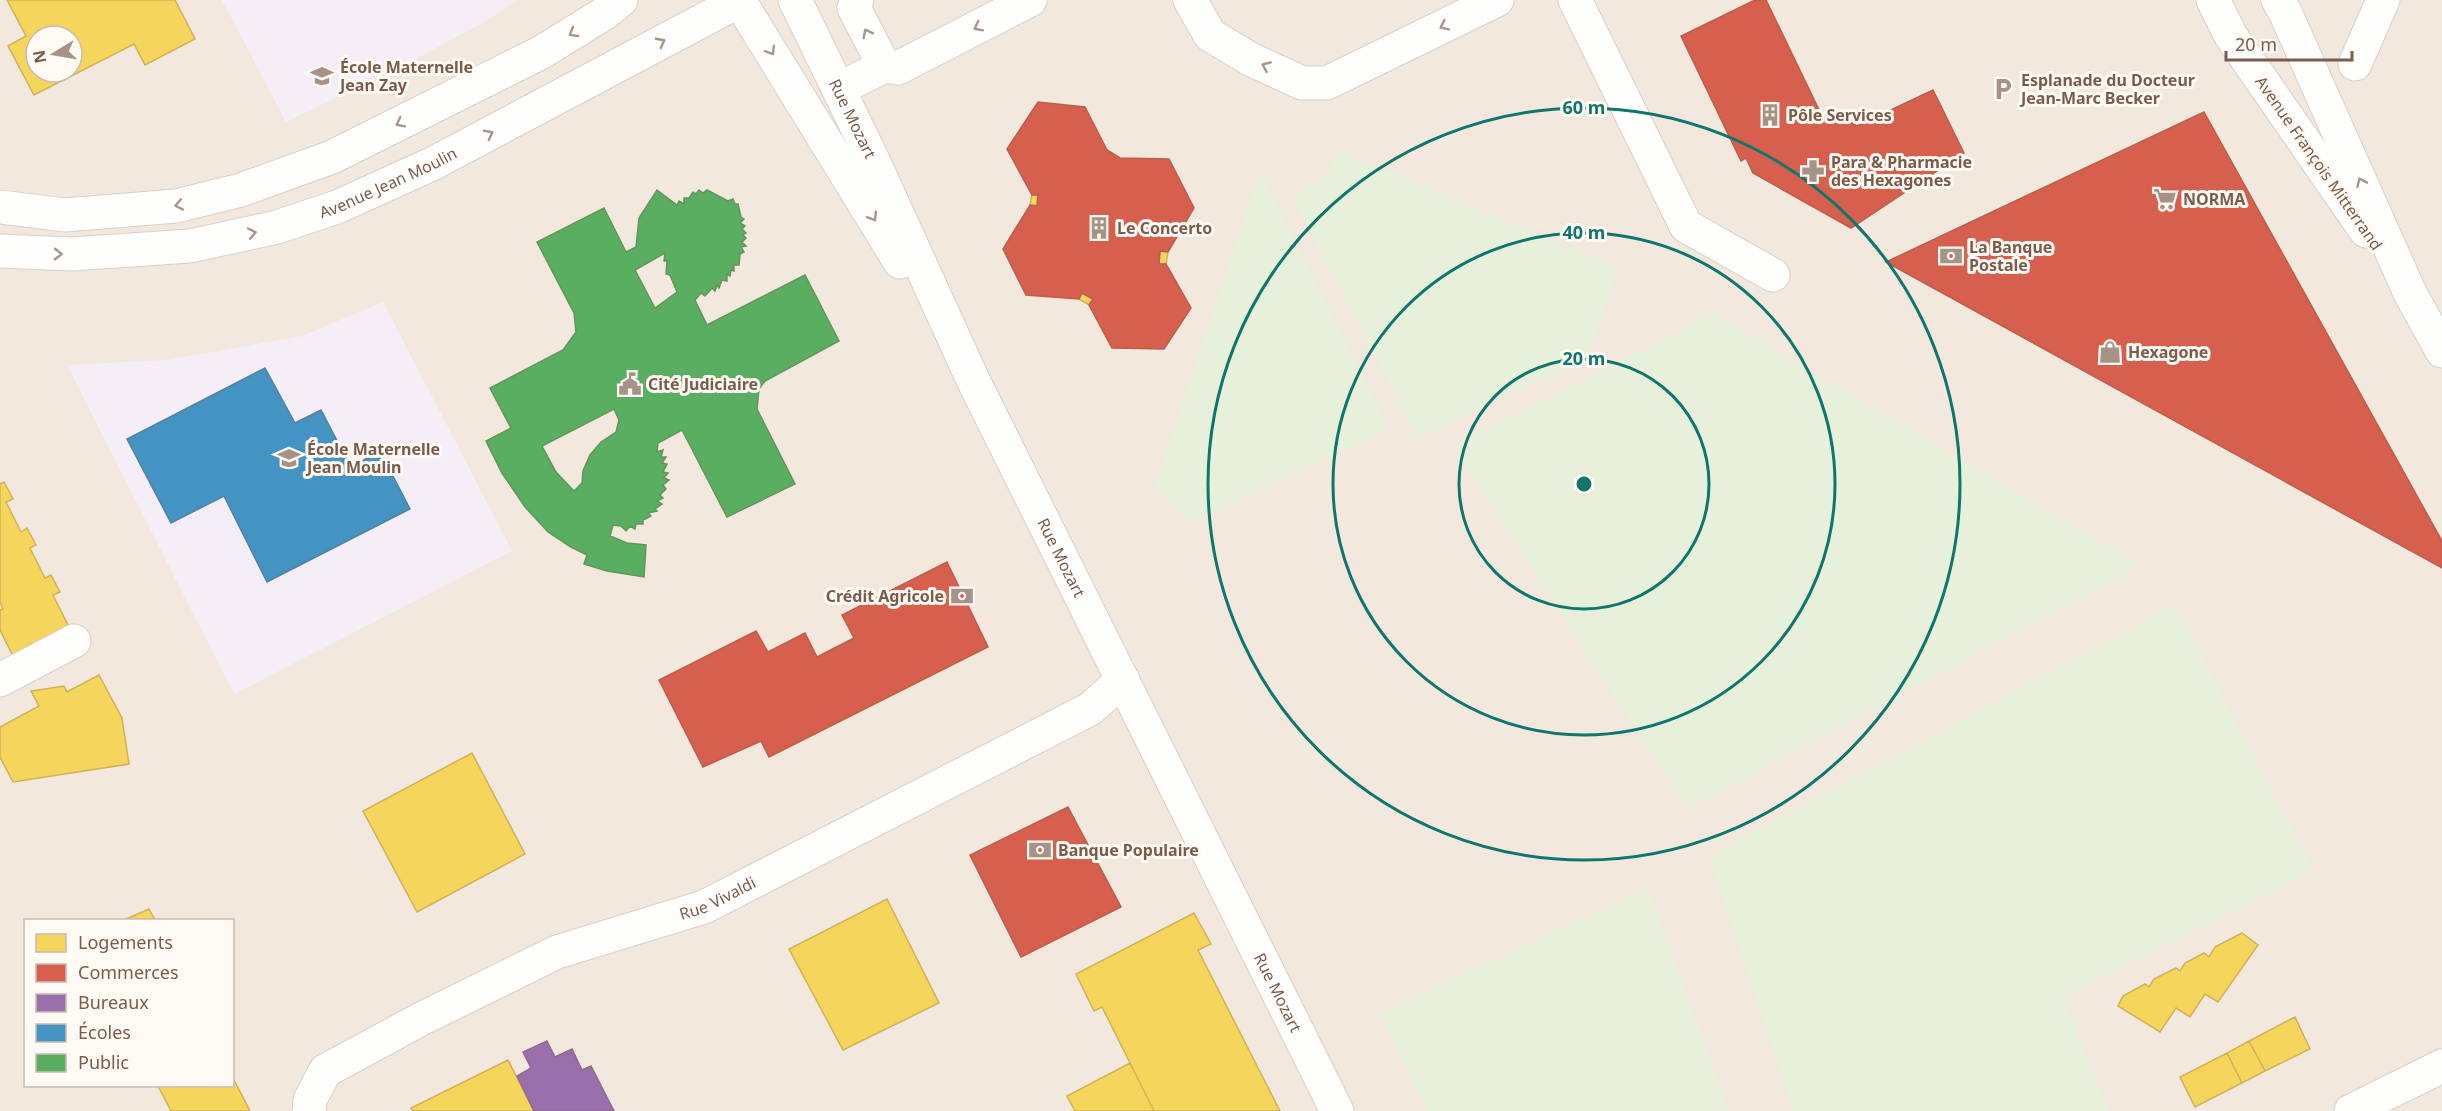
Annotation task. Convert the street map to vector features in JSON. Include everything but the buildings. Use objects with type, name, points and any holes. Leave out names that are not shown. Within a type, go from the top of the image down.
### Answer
[{"type":"street","points":[[0,207],[65,215],[176,206],[241,190],[332,157],[542,52],[605,13],[621,0]]},
{"type":"street","points":[[740,0],[973,380]]},
{"type":"street","name":"Avenue Jean Moulin","points":[[0,251],[71,254],[190,246],[277,227],[317,214],[432,164],[740,0]]},
{"type":"street","name":"Rue Mozart","points":[[795,0],[873,158],[973,380],[1337,1111]]},
{"type":"street","points":[[857,0],[854,8],[884,66]]},
{"type":"street","points":[[838,89],[884,66],[898,68],[1030,0]]},
{"type":"street","points":[[1190,0],[1210,35],[1250,59],[1302,83],[1327,83],[1497,0]]},
{"type":"street","points":[[1575,0],[1686,226],[1773,275]]},
{"type":"street","name":"Avenue François Mitterrand","points":[[2213,0],[2231,36],[2410,293]]},
{"type":"street","name":"Avenue François Mitterrand","points":[[2278,0],[2410,293],[2442,351]]},
{"type":"street","points":[[2355,64],[2383,0]]},
{"type":"street","points":[[0,680],[74,641]]},
{"type":"street","name":"Rue Vivaldi","points":[[309,1106],[325,1071],[421,1019],[557,952],[704,907],[1090,710],[1123,680]]},
{"type":"street","points":[[2351,1111],[2442,1066]]},
{"type":"shaded area","points":[[0,0],[2442,0],[2442,1111],[0,1111]]},
{"type":"shaded area","name":"École Maternelle Jean Zay","points":[[222,0],[518,0],[486,21],[423,55],[286,122]]},
{"type":"shaded area","name":"École Maternelle Jean Moulin","points":[[383,302],[512,551],[234,694],[67,365],[168,360],[302,336]]},
{"type":"green space","points":[[1338,151],[1619,268],[1587,359],[1418,437],[1292,197],[1324,179]]},
{"type":"green space","points":[[1260,171],[1389,429],[1188,523],[1155,486]]},
{"type":"green space","points":[[1714,314],[2140,566],[1688,809],[1453,446]]},
{"type":"green space","points":[[2175,605],[2313,870],[2062,997],[2109,1111],[1793,1111],[1709,857]]},
{"type":"green space","points":[[1648,888],[1729,1111],[1427,1111],[1380,1014]]},
{"type":"place","name":"École Maternelle Jean Zay","points":[[322,76]]},
{"type":"place","name":"Esplanade du Docteur Jean-Marc Becker","points":[[2003,89]]},
{"type":"place","name":"Pôle Services","points":[[1770,115]]},
{"type":"place","name":"Para & Pharmacie des Hexagones","points":[[1813,171]]},
{"type":"place","name":"NORMA","points":[[2165,199]]},
{"type":"place","name":"Le Concerto","points":[[1099,228]]},
{"type":"place","name":"La Banque Postale","points":[[1951,256]]},
{"type":"place","name":"Hexagone","points":[[2110,352]]},
{"type":"place","name":"Cité Judiciaire","points":[[630,384]]},
{"type":"place","name":"École Maternelle Jean Moulin","points":[[289,458]]},
{"type":"place","name":"Crédit Agricole","points":[[962,596]]},
{"type":"place","name":"Banque Populaire","points":[[1040,850]]}]
